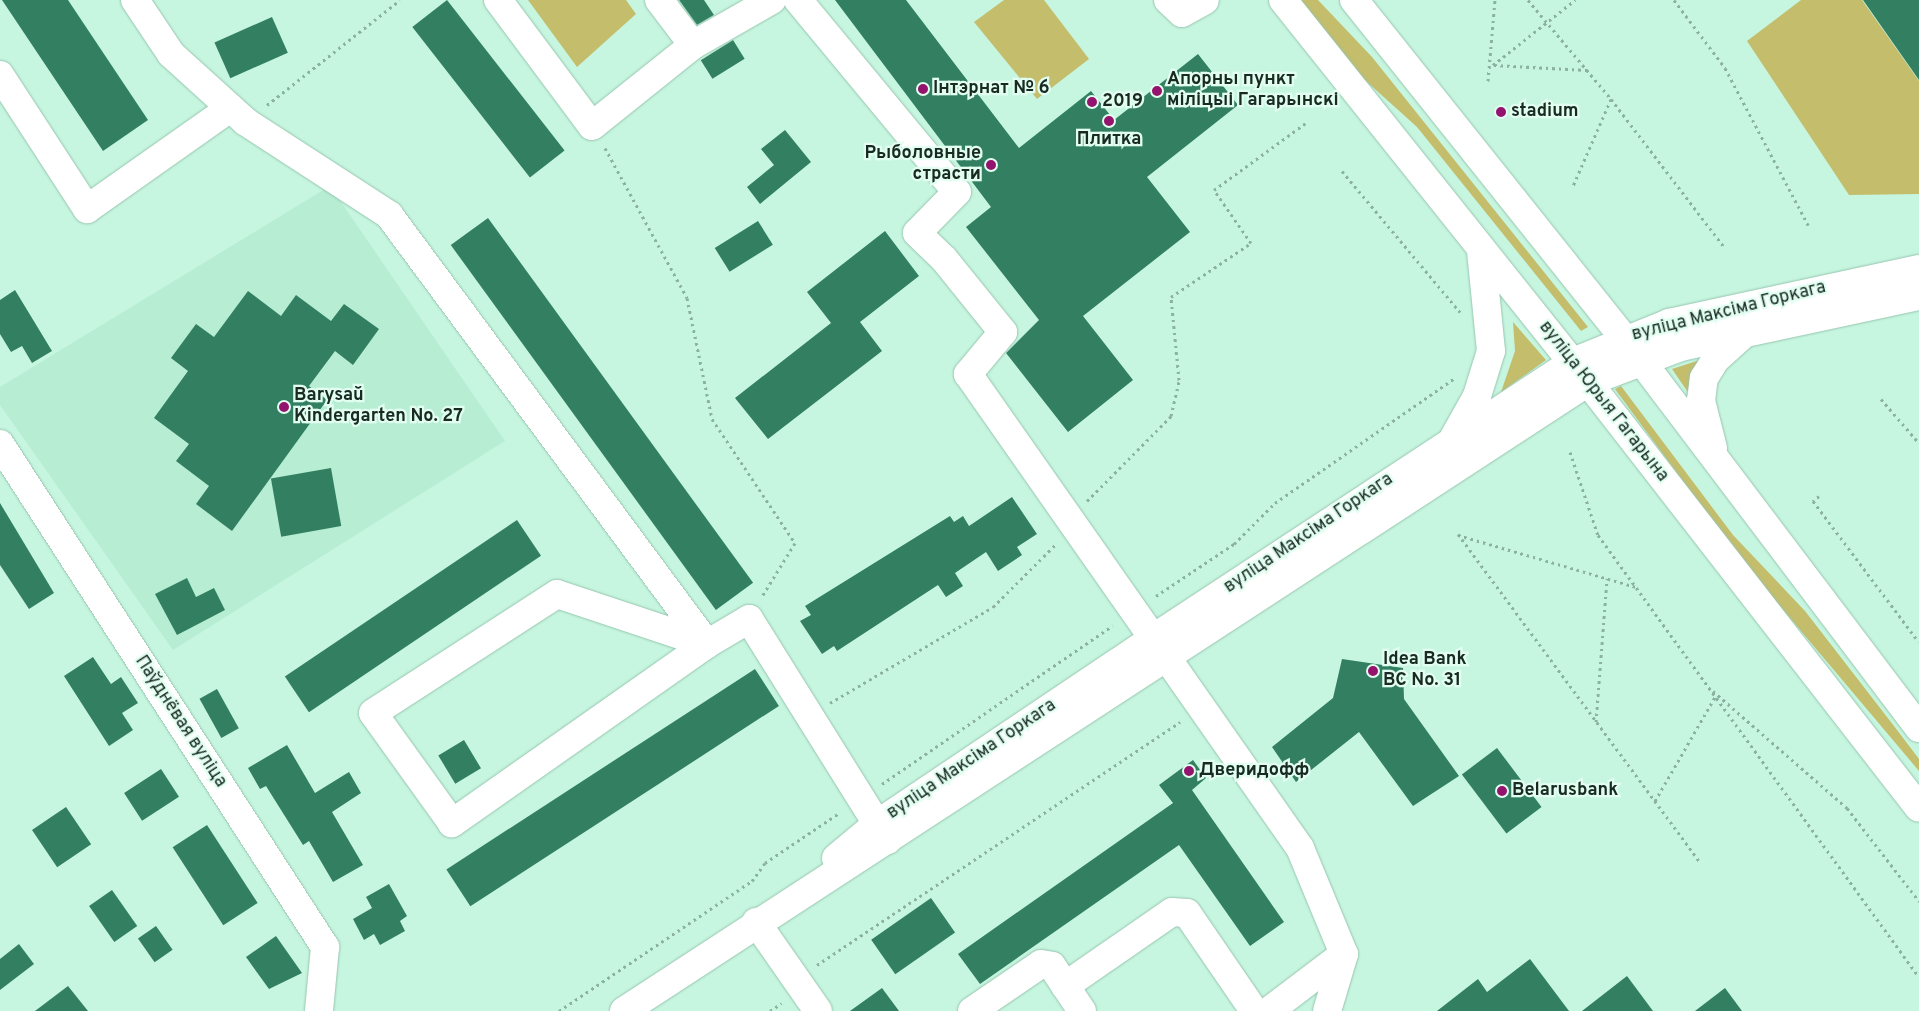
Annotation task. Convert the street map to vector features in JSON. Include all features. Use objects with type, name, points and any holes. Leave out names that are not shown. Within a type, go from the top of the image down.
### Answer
[{"type":"street","points":[[135,0],[171,54],[238,115],[389,215],[707,644]]},
{"type":"street","points":[[498,0],[592,126],[693,45],[772,0]]},
{"type":"street","points":[[660,0],[693,45]]},
{"type":"street","points":[[798,0],[957,192],[917,233],[944,258],[1003,332],[968,374],[1067,520],[1300,848],[1344,954],[1328,1011]]},
{"type":"street","points":[[1168,0],[1182,13],[1205,0]]},
{"type":"street","name":"вуліца Юрыя Гагарына","points":[[1283,0],[1580,372],[1919,808]]},
{"type":"street","points":[[1354,0],[1632,348],[1919,728]]},
{"type":"street","points":[[0,76],[87,209],[238,115]]},
{"type":"street","points":[[1454,437],[1477,396],[1491,351],[1481,248]]},
{"type":"street","name":"вуліца Максіма Горкага","points":[[1158,649],[1454,437],[1580,372],[1632,348],[1738,306],[1919,269]]},
{"type":"street","name":"вуліца Максіма Горкага","points":[[1632,348],[1746,332],[1919,296]]},
{"type":"street","points":[[1716,459],[1700,401],[1704,378],[1716,359],[1746,332]]},
{"type":"street","name":"вуліца Максіма Горкага","points":[[624,1011],[883,833],[1158,649],[1580,372]]},
{"type":"street","name":"Паўднёвая вуліца","points":[[0,445],[326,947],[319,1011]]},
{"type":"street","points":[[707,644],[557,594],[374,713],[452,823],[707,644],[749,618],[883,833]]},
{"type":"street","points":[[1059,976],[1172,912],[1187,913],[1254,1011]]},
{"type":"street","points":[[756,922],[818,1011]]},
{"type":"street","points":[[1269,1011],[1344,954]]},
{"type":"street","points":[[972,1011],[1041,964],[1059,976],[1082,1011]]},
{"type":"path","points":[[238,115],[400,0]]},
{"type":"path","points":[[1488,81],[1493,65],[1495,0]]},
{"type":"path","points":[[1528,0],[1611,99],[1725,248]]},
{"type":"path","points":[[1493,65],[1574,0]]},
{"type":"path","points":[[1674,0],[1725,68],[1808,225]]},
{"type":"path","points":[[1493,65],[1587,70]]},
{"type":"path","points":[[1573,186],[1611,99]]},
{"type":"path","points":[[808,714],[993,607],[1052,552],[1067,520],[1122,470],[1170,416],[1179,380],[1171,297],[1251,243],[1214,190],[1306,123]]},
{"type":"path","points":[[592,126],[687,298],[712,419],[795,543],[749,618]]},
{"type":"path","points":[[1342,171],[1463,316]]},
{"type":"path","points":[[1881,399],[1919,443]]},
{"type":"path","points":[[1570,452],[1598,534],[1919,977]]},
{"type":"path","points":[[1819,496],[1813,501],[1919,642]]},
{"type":"path","points":[[1636,587],[1458,534],[1701,863]]},
{"type":"path","points":[[1596,722],[1606,578]]},
{"type":"path","points":[[1711,689],[1846,808],[1919,901]]},
{"type":"path","points":[[1655,801],[1715,697]]},
{"type":"path","points":[[770,1011],[804,989],[814,967],[898,907],[1201,708]]},
{"type":"path","points":[[559,1011],[752,881]]},
{"type":"shaded area","points":[[528,0],[626,0],[636,14],[577,67]]},
{"type":"shaded area","points":[[1004,0],[1044,0],[1089,59],[1037,99],[974,22]]},
{"type":"shaded area","points":[[1299,0],[1318,0],[1372,57],[1588,327],[1581,331],[1417,127],[1356,72]]},
{"type":"shaded area","points":[[1801,0],[1862,0],[1919,81],[1919,194],[1849,195],[1747,41]]},
{"type":"shaded area","points":[[330,186],[505,441],[173,650],[0,405],[0,387]]},
{"type":"shaded area","points":[[1513,322],[1546,360],[1501,392],[1515,351]]},
{"type":"shaded area","points":[[1709,357],[1694,401],[1672,369]]},
{"type":"shaded area","points":[[1621,386],[1733,535],[1805,611],[1919,759],[1919,771],[1741,560],[1615,389]]},
{"type":"building","points":[[2,0],[68,0],[148,120],[103,151]]},
{"type":"building","points":[[447,0],[565,151],[530,178],[412,27]]},
{"type":"building","points":[[679,0],[704,0],[714,15],[697,25]]},
{"type":"building","points":[[835,0],[906,0],[1019,148],[1091,91],[1114,120],[1198,54],[1238,105],[1147,177],[1190,232],[1083,316],[1133,380],[1068,432],[1006,353],[1039,320],[966,227],[991,207]]},
{"type":"building","points":[[1863,0],[1919,0],[1919,80]]},
{"type":"building","points":[[272,17],[288,53],[230,78],[214,43]]},
{"type":"building","points":[[733,40],[745,59],[712,79],[701,60]]},
{"type":"building","points":[[785,130],[811,162],[760,204],[747,187],[774,165],[761,149]]},
{"type":"building","points":[[488,218],[753,583],[716,610],[451,245]]},
{"type":"building","points":[[758,221],[773,245],[730,272],[715,248]]},
{"type":"building","points":[[885,231],[919,276],[860,322],[882,351],[768,439],[735,398],[831,323],[807,292]]},
{"type":"building","points":[[15,290],[52,351],[32,363],[22,346],[11,352],[0,334],[0,300]]},
{"type":"building","name":"Barysaŭ Kindergarten No. 27","points":[[248,291],[281,316],[296,295],[331,321],[344,304],[379,329],[353,365],[335,351],[309,386],[327,400],[232,531],[196,504],[209,486],[176,461],[189,444],[154,418],[188,371],[171,358],[196,324],[214,337]]},
{"type":"building","points":[[331,468],[341,526],[281,537],[271,479]]},
{"type":"building","points":[[1012,497],[1037,534],[1017,547],[1022,555],[998,571],[986,552],[955,573],[963,586],[946,597],[938,585],[837,651],[834,646],[822,654],[800,621],[811,615],[805,606],[950,516],[954,522],[963,516],[969,526]]},
{"type":"building","points":[[0,503],[54,593],[29,609],[0,565]]},
{"type":"building","points":[[517,520],[541,556],[309,712],[285,677]]},
{"type":"building","points":[[187,578],[196,597],[214,588],[225,610],[177,635],[155,594]]},
{"type":"building","points":[[93,657],[111,684],[121,677],[138,703],[122,713],[133,730],[109,746],[64,676]]},
{"type":"building","points":[[1342,659],[1403,668],[1404,699],[1459,776],[1413,806],[1359,732],[1296,782],[1272,747],[1333,698]]},
{"type":"building","points":[[755,669],[779,706],[470,906],[446,869]]},
{"type":"building","points":[[217,689],[239,728],[221,738],[200,699]]},
{"type":"building","points":[[464,740],[481,768],[455,784],[438,755]]},
{"type":"building","points":[[287,745],[315,793],[349,772],[361,793],[332,812],[363,865],[333,882],[309,841],[303,845],[266,786],[260,789],[248,768]]},
{"type":"building","name":"Belarusbank","points":[[1497,748],[1542,807],[1506,834],[1462,774]]},
{"type":"building","points":[[1193,760],[1206,778],[1192,790],[1284,922],[1250,946],[1179,845],[980,984],[958,954],[1173,803],[1159,785]]},
{"type":"building","points":[[161,769],[179,797],[142,821],[124,793]]},
{"type":"building","points":[[66,807],[91,844],[57,867],[32,830]]},
{"type":"building","points":[[207,825],[258,903],[223,925],[173,847]]},
{"type":"building","points":[[389,884],[407,916],[400,921],[405,931],[380,945],[374,934],[364,940],[353,919],[372,908],[366,897]]},
{"type":"building","points":[[112,890],[137,926],[114,942],[89,906]]},
{"type":"building","points":[[931,898],[955,932],[895,974],[871,940]]},
{"type":"building","points":[[156,926],[173,950],[155,962],[138,939]]},
{"type":"building","points":[[276,936],[302,973],[269,989],[246,957]]},
{"type":"building","points":[[19,944],[34,964],[0,990],[0,959]]},
{"type":"building","points":[[1530,959],[1569,1011],[1437,1011],[1478,979],[1487,992]]},
{"type":"building","points":[[1627,976],[1653,1011],[1582,1011]]},
{"type":"building","points":[[68,986],[88,1011],[35,1011]]},
{"type":"building","points":[[882,988],[899,1011],[850,1011]]},
{"type":"building","points":[[1725,988],[1742,1011],[1695,1011]]},
{"type":"place","name":"Інтэрнат № 6","points":[[923,89]]},
{"type":"place","name":"Апорны пункт міліцыі Гагарынскі","points":[[1157,91]]},
{"type":"place","name":"2019","points":[[1092,102]]},
{"type":"place","name":"stadium","points":[[1501,112]]},
{"type":"place","name":"Плитка","points":[[1109,121]]},
{"type":"place","name":"Рыболовные страсти","points":[[991,165]]},
{"type":"place","name":"Barysaŭ Kindergarten No. 27","points":[[284,407]]},
{"type":"place","name":"Idea Bank BC No. 31","points":[[1373,671]]},
{"type":"place","name":"Дверидофф","points":[[1189,771]]},
{"type":"place","name":"Belarusbank","points":[[1502,791]]}]
